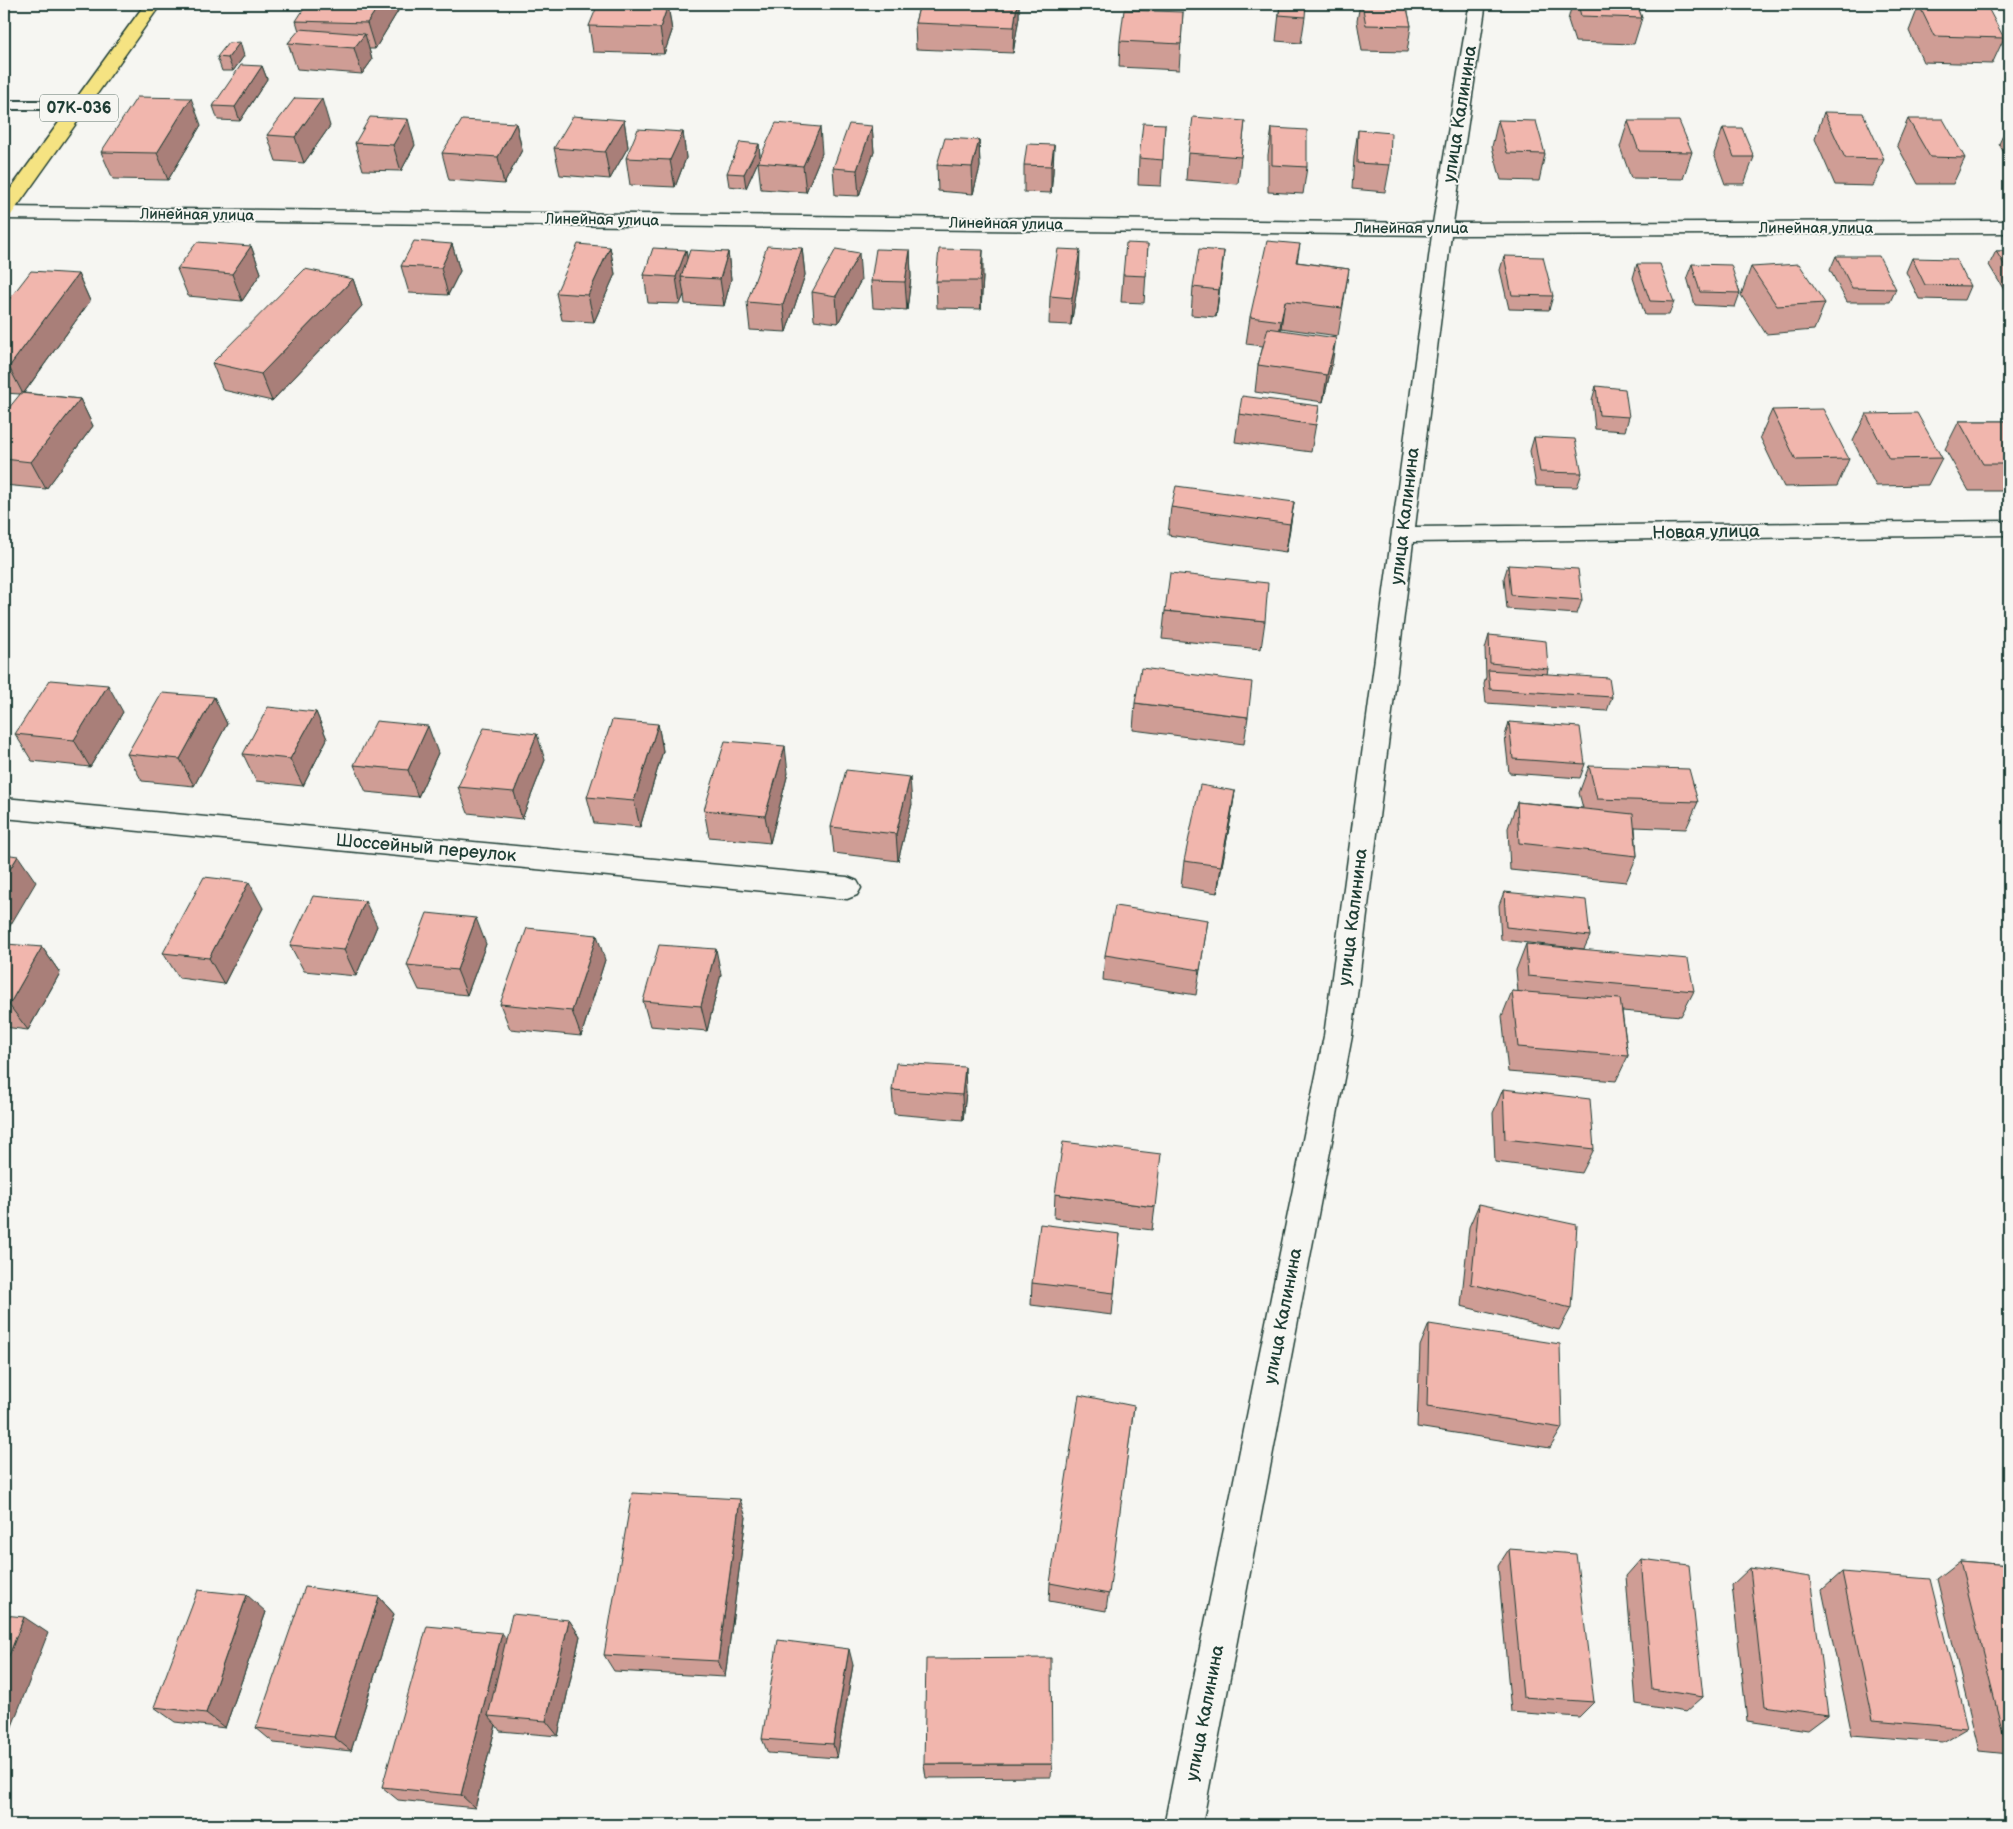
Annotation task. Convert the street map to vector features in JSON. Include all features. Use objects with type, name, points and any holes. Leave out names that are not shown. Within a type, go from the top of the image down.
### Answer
[{"type":"main road","name":"07К-036","points":[[4,212],[153,4]]},
{"type":"street","name":"улица Калинина","points":[[1183,1825],[1338,1036],[1442,229],[1477,7],[1481,4]]},
{"type":"street","name":"Линейная улица","points":[[4,212],[1442,229],[2009,227]]},
{"type":"street","name":"Новая улица","points":[[1402,535],[2009,528]]},
{"type":"street","name":"Шоссейный переулок","points":[[4,808],[848,888]]},
{"type":"lane","points":[[4,105],[81,105]]},
{"type":"building","points":[[307,4],[380,4],[367,23],[296,21]]},
{"type":"building","points":[[598,4],[668,5],[660,28],[589,26]]},
{"type":"building","points":[[920,4],[1017,4],[1014,27],[915,23]]},
{"type":"building","points":[[1280,4],[1306,4],[1305,17],[1279,15]]},
{"type":"building","points":[[1362,4],[1406,4],[1411,26],[1366,25]]},
{"type":"building","points":[[1578,4],[1637,4],[1642,18],[1581,16]]},
{"type":"building","points":[[1919,5],[1988,8],[2004,38],[1934,36]]},
{"type":"building","points":[[1124,10],[1183,12],[1181,44],[1120,41]]},
{"type":"building","points":[[300,29],[365,34],[354,48],[288,43]]},
{"type":"building","points":[[240,42],[228,58],[217,57],[228,43]]},
{"type":"building","points":[[241,65],[262,66],[235,107],[213,106]]},
{"type":"building","points":[[137,97],[191,98],[157,153],[101,152]]},
{"type":"building","points":[[295,98],[322,99],[295,137],[267,135]]},
{"type":"building","points":[[1824,112],[1863,113],[1884,159],[1845,158]]},
{"type":"building","points":[[573,116],[624,120],[605,152],[554,148]]},
{"type":"building","points":[[370,117],[408,119],[393,145],[355,143]]},
{"type":"building","points":[[1193,117],[1245,121],[1241,157],[1188,153]]},
{"type":"building","points":[[1908,119],[1943,119],[1965,158],[1930,157]]},
{"type":"building","points":[[462,120],[516,123],[498,157],[442,153]]},
{"type":"building","points":[[1498,120],[1536,121],[1545,154],[1507,153]]},
{"type":"building","points":[[1628,121],[1679,121],[1692,152],[1639,151]]},
{"type":"building","points":[[776,123],[820,127],[803,166],[758,162]]},
{"type":"building","points":[[1143,123],[1165,124],[1163,160],[1139,158]]},
{"type":"building","points":[[849,124],[872,126],[857,170],[833,168]]},
{"type":"building","points":[[1272,128],[1307,130],[1307,167],[1272,165]]},
{"type":"building","points":[[1723,128],[1742,128],[1754,157],[1734,157]]},
{"type":"building","points":[[638,129],[683,132],[670,160],[626,158]]},
{"type":"building","points":[[1358,130],[1391,133],[1390,165],[1357,163]]},
{"type":"building","points":[[945,138],[979,140],[972,167],[937,165]]},
{"type":"building","points":[[740,142],[759,144],[744,174],[727,173]]},
{"type":"building","points":[[1027,144],[1054,145],[1051,166],[1024,165]]},
{"type":"building","points":[[414,241],[452,244],[441,268],[401,266]]},
{"type":"building","points":[[1267,241],[1300,244],[1296,262],[1349,269],[1342,308],[1285,301],[1281,321],[1250,317]]},
{"type":"building","points":[[197,242],[251,246],[232,274],[177,269]]},
{"type":"building","points":[[1126,243],[1148,244],[1146,276],[1123,275]]},
{"type":"building","points":[[578,244],[610,247],[588,295],[556,293]]},
{"type":"building","points":[[767,246],[802,248],[783,305],[747,302]]},
{"type":"building","points":[[653,248],[686,250],[676,277],[644,275]]},
{"type":"building","points":[[836,249],[859,253],[836,296],[812,292]]},
{"type":"building","points":[[876,249],[910,250],[905,282],[871,281]]},
{"type":"building","points":[[939,249],[983,250],[980,281],[936,281]]},
{"type":"building","points":[[1058,249],[1080,250],[1072,298],[1050,296]]},
{"type":"building","points":[[1199,249],[1224,251],[1219,290],[1193,287]]},
{"type":"building","points":[[690,250],[728,252],[720,279],[681,277]]},
{"type":"building","points":[[1996,251],[2009,251],[2009,273]]},
{"type":"building","points":[[1504,256],[1543,257],[1553,296],[1512,295]]},
{"type":"building","points":[[1836,256],[1879,256],[1896,289],[1852,288]]},
{"type":"building","points":[[1912,258],[1956,259],[1970,286],[1925,285]]},
{"type":"building","points":[[1637,264],[1660,264],[1674,302],[1650,301]]},
{"type":"building","points":[[1692,264],[1731,265],[1740,293],[1700,292]]},
{"type":"building","points":[[1799,264],[1825,303],[1777,306],[1751,267]]},
{"type":"building","points":[[305,269],[353,279],[261,374],[212,363]]},
{"type":"building","points":[[31,271],[78,274],[9,367],[4,367],[4,306]]},
{"type":"building","points":[[1268,328],[1336,338],[1327,375],[1258,365]]},
{"type":"building","points":[[1596,386],[1625,389],[1629,417],[1599,415]]},
{"type":"building","points":[[21,393],[80,399],[31,462],[4,459],[4,414]]},
{"type":"building","points":[[1242,396],[1319,406],[1316,425],[1239,414]]},
{"type":"building","points":[[1823,409],[1849,459],[1796,460],[1772,410]]},
{"type":"building","points":[[1917,413],[1942,458],[1889,459],[1866,414]]},
{"type":"building","points":[[1959,421],[2009,421],[2009,464],[1983,464]]},
{"type":"building","points":[[1534,437],[1575,439],[1582,473],[1540,472]]},
{"type":"building","points":[[1176,486],[1294,502],[1290,524],[1171,507]]},
{"type":"building","points":[[1508,565],[1578,569],[1582,600],[1511,595]]},
{"type":"building","points":[[1170,573],[1268,583],[1265,621],[1165,611]]},
{"type":"building","points":[[1489,635],[1546,641],[1548,669],[1490,663]]},
{"type":"building","points":[[1141,668],[1252,682],[1248,717],[1135,703]]},
{"type":"building","points":[[1488,670],[1609,678],[1612,697],[1490,689]]},
{"type":"building","points":[[50,680],[108,685],[74,740],[15,734]]},
{"type":"building","points":[[162,693],[214,697],[180,759],[127,754]]},
{"type":"building","points":[[268,707],[316,712],[290,759],[243,754]]},
{"type":"building","points":[[612,720],[658,724],[634,801],[587,797]]},
{"type":"building","points":[[376,721],[428,726],[408,770],[354,765]]},
{"type":"building","points":[[1509,722],[1580,727],[1585,764],[1513,759]]},
{"type":"building","points":[[484,728],[537,734],[514,792],[458,787]]},
{"type":"building","points":[[725,741],[785,746],[765,816],[704,810]]},
{"type":"building","points":[[1589,766],[1689,769],[1698,802],[1597,799]]},
{"type":"building","points":[[846,770],[910,777],[896,834],[831,827]]},
{"type":"building","points":[[1200,785],[1235,791],[1221,866],[1184,861]]},
{"type":"building","points":[[1517,802],[1633,814],[1637,856],[1519,843]]},
{"type":"building","points":[[4,854],[18,856],[4,879]]},
{"type":"building","points":[[204,877],[249,882],[209,958],[163,953]]},
{"type":"building","points":[[1504,892],[1586,900],[1590,936],[1506,927]]},
{"type":"building","points":[[313,896],[365,901],[344,950],[290,945]]},
{"type":"building","points":[[1115,906],[1208,920],[1200,970],[1105,955]]},
{"type":"building","points":[[427,913],[476,918],[457,970],[407,965]]},
{"type":"building","points":[[527,928],[597,935],[572,1011],[500,1004]]},
{"type":"building","points":[[7,944],[42,947],[9,1005],[4,1005],[4,950]]},
{"type":"building","points":[[1526,944],[1688,959],[1694,991],[1528,976]]},
{"type":"building","points":[[659,945],[716,949],[701,1006],[643,1001]]},
{"type":"building","points":[[1512,991],[1620,999],[1628,1056],[1518,1047]]},
{"type":"building","points":[[896,1063],[965,1067],[962,1095],[892,1090]]},
{"type":"building","points":[[1503,1089],[1590,1099],[1594,1149],[1505,1139]]},
{"type":"building","points":[[1063,1142],[1161,1154],[1155,1207],[1055,1194]]},
{"type":"building","points":[[1479,1204],[1577,1225],[1571,1308],[1471,1284]]},
{"type":"building","points":[[1040,1224],[1120,1234],[1114,1293],[1032,1283]]},
{"type":"building","points":[[1429,1324],[1560,1344],[1562,1428],[1427,1407]]},
{"type":"building","points":[[1079,1395],[1134,1406],[1109,1594],[1050,1583]]},
{"type":"building","points":[[632,1493],[740,1499],[718,1661],[604,1655]]},
{"type":"building","points":[[1509,1549],[1576,1554],[1594,1702],[1523,1697]]},
{"type":"building","points":[[1641,1559],[1689,1565],[1703,1697],[1652,1689]]},
{"type":"building","points":[[1960,1561],[2009,1565],[2009,1737],[2004,1737]]},
{"type":"building","points":[[1750,1568],[1810,1577],[1828,1715],[1765,1706]]},
{"type":"building","points":[[1842,1572],[1930,1579],[1967,1728],[1873,1720]]},
{"type":"building","points":[[305,1587],[379,1597],[334,1737],[256,1728]]},
{"type":"building","points":[[198,1590],[247,1595],[206,1713],[154,1707]]},
{"type":"building","points":[[512,1614],[569,1620],[546,1721],[488,1716]]},
{"type":"building","points":[[4,1615],[24,1617],[4,1668]]},
{"type":"building","points":[[427,1626],[502,1633],[461,1795],[382,1787]]},
{"type":"building","points":[[778,1640],[849,1649],[833,1744],[762,1739]]},
{"type":"building","points":[[1051,1658],[1052,1764],[924,1764],[926,1659]]}]
